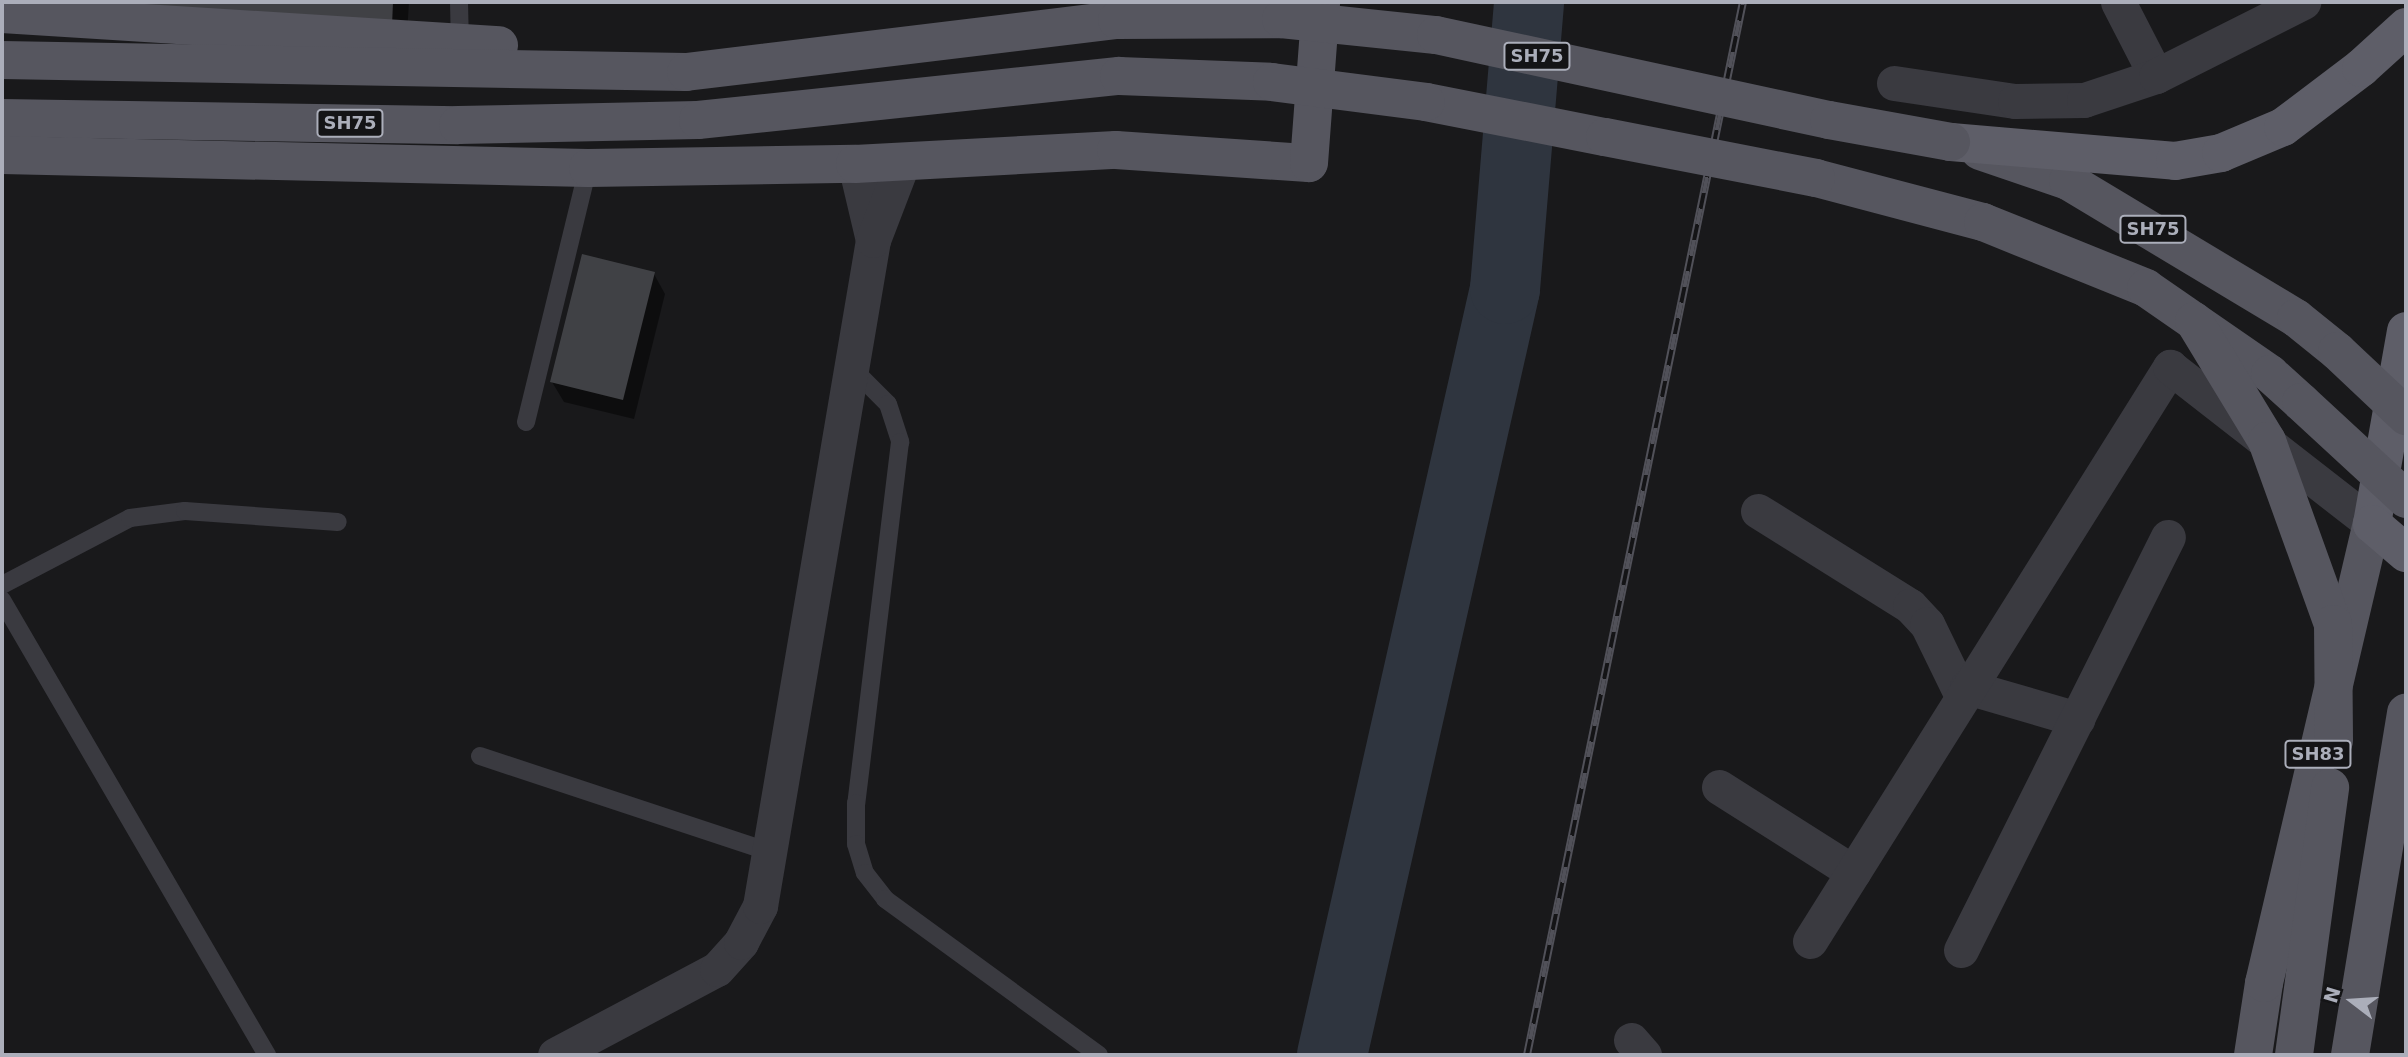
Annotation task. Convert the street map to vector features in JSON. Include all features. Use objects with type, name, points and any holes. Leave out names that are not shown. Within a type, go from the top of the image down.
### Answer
[{"type":"highway","points":[[1951,142],[2175,161],[2221,153],[2283,127],[2361,68],[2406,27]]},
{"type":"highway","points":[[2405,352],[2372,524],[2406,553]]},
{"type":"main road","points":[[2,155],[588,168],[855,164],[1115,150],[1309,163],[1321,2]]},
{"type":"main road","points":[[2,14],[460,45],[685,47],[1102,11]]},
{"type":"main road","name":"SH75","points":[[2,60],[686,72],[1102,11],[1281,19],[1436,35],[1829,121],[1951,142],[2068,181],[2162,233],[2296,318],[2406,416]]},
{"type":"main road","name":"SH75","points":[[2,118],[458,125],[698,120],[1119,76],[1272,82],[1426,102],[1816,178],[1983,222],[2146,288],[2270,374],[2406,499]]},
{"type":"main road","points":[[2194,321],[2267,441],[2333,624],[2334,741],[2324,854],[2294,1055]]},
{"type":"main road","name":"SH83","points":[[2253,1055],[2264,983],[2372,524]]},
{"type":"main road","points":[[2350,1055],[2402,764],[2406,713]]},
{"type":"street","points":[[2118,2],[2156,76]]},
{"type":"street","points":[[1894,83],[2052,104],[2110,93],[2156,76],[2303,2]]},
{"type":"street","points":[[555,1055],[717,969],[741,942],[760,906],[873,240],[903,162]]},
{"type":"street","points":[[855,164],[873,240]]},
{"type":"street","points":[[1810,940],[2170,366],[2372,524]]},
{"type":"street","points":[[1758,510],[1910,606],[1927,624],[1965,691],[2077,719]]},
{"type":"street","points":[[1961,950],[2168,537]]},
{"type":"street","points":[[1719,787],[1853,872]]},
{"type":"lane","points":[[458,2],[460,45]]},
{"type":"lane","points":[[526,422],[588,168]]},
{"type":"lane","points":[[851,367],[888,404],[900,442],[856,803],[856,844],[865,873],[885,899],[1099,1055]]},
{"type":"lane","points":[[2,585],[130,518],[186,511],[338,522]]},
{"type":"lane","points":[[2,600],[267,1055]]},
{"type":"lane","points":[[480,756],[769,852]]},
{"type":"building","points":[[120,2],[393,2],[392,26],[119,11]]},
{"type":"building","points":[[582,254],[655,272],[623,400],[550,382]]},
{"type":"waterway","points":[[1332,1055],[1505,289],[1529,2]]},
{"type":"railway","points":[[1527,1055],[1743,2]]}]
